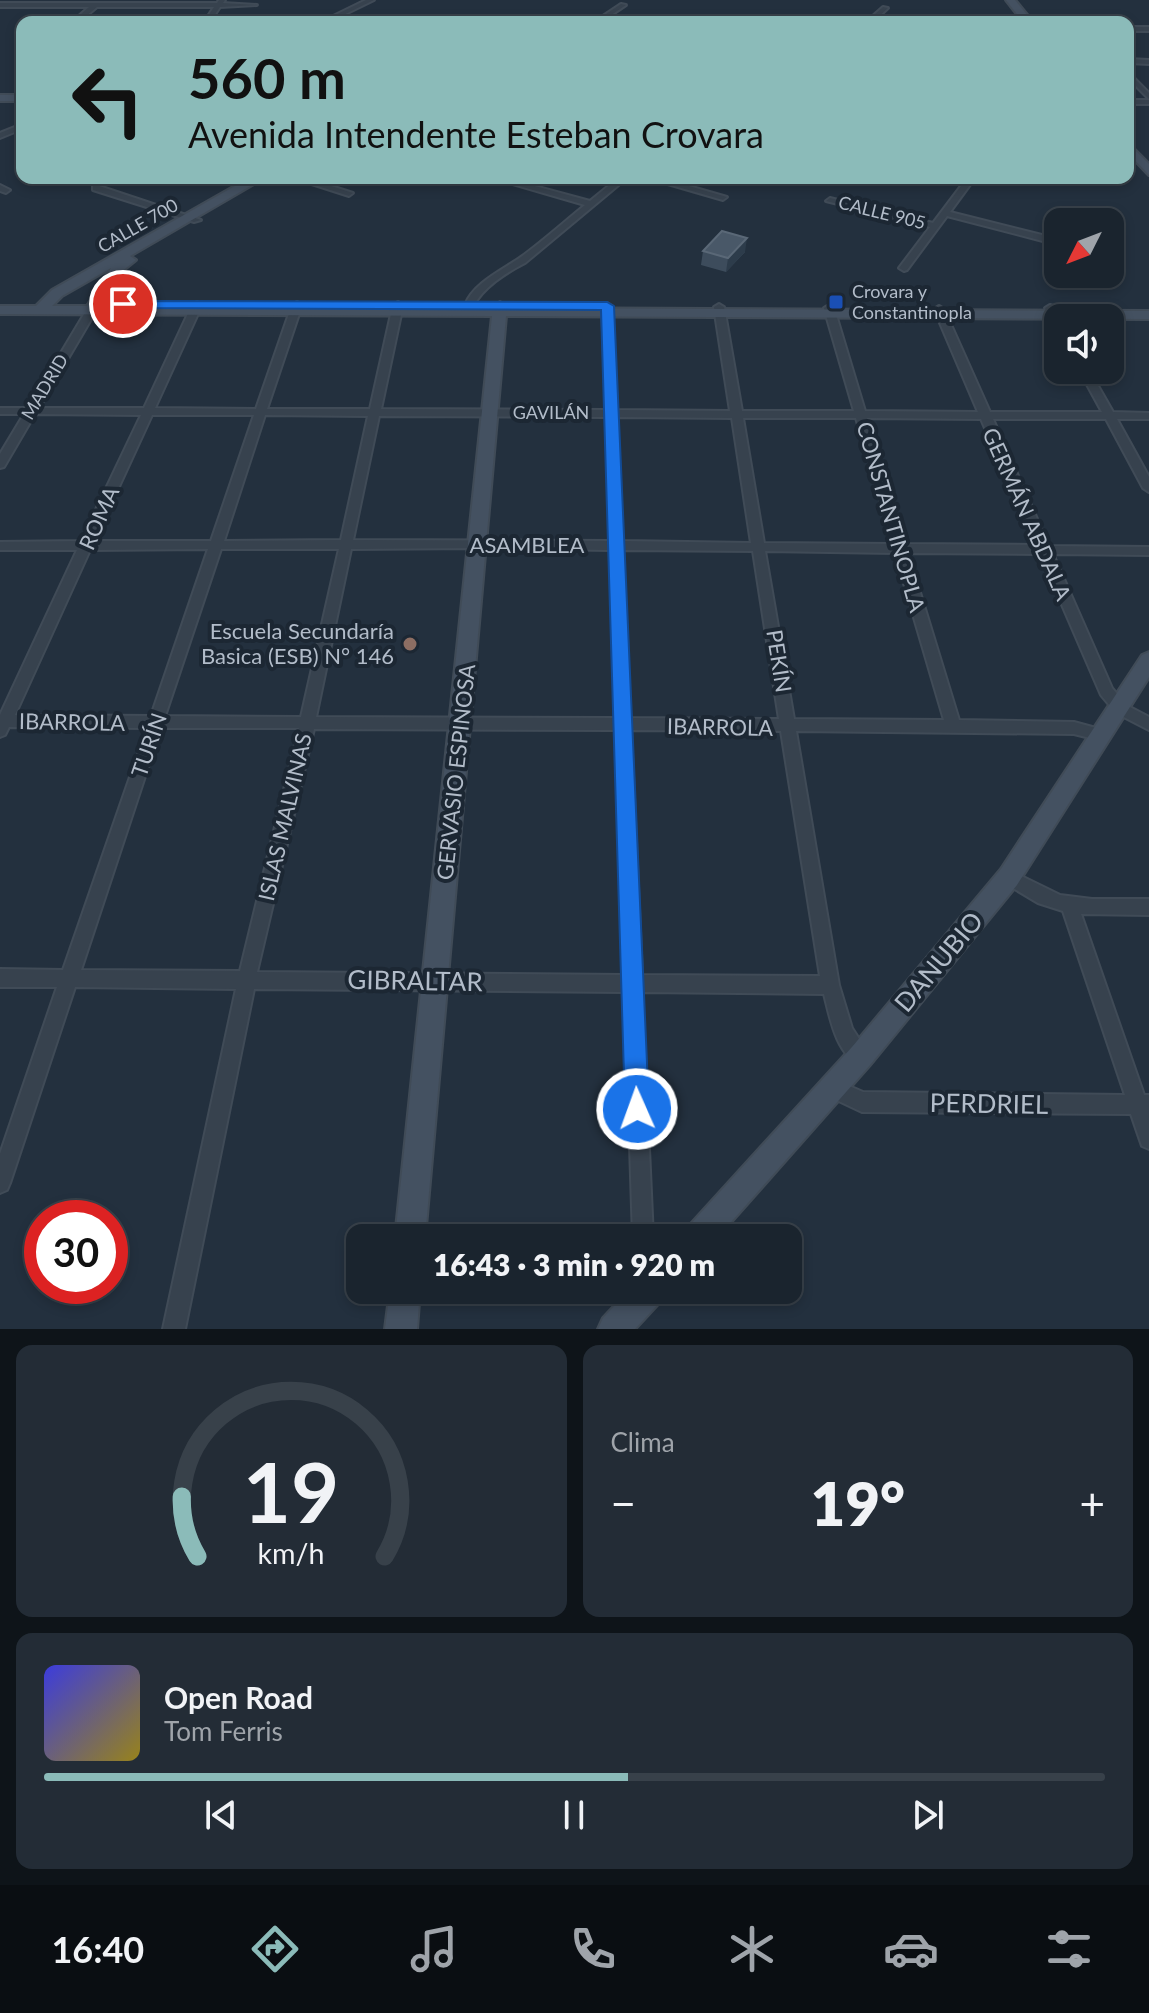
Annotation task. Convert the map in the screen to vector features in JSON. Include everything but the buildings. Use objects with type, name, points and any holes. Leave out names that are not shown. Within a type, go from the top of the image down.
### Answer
[{"type":"main road","points":[[1010,0],[1023,16]]},
{"type":"main road","points":[[1134,154],[1149,171]]},
{"type":"main road","name":"CALLE 700","points":[[93,307],[119,267],[248,184]]},
{"type":"main road","name":"CALLE 700","points":[[42,307],[259,184]]},
{"type":"main road","points":[[0,303],[42,307]]},
{"type":"main road","points":[[397,308],[470,305],[500,309]]},
{"type":"main road","points":[[0,310],[42,307],[608,309],[1044,316]]},
{"type":"main road","points":[[1124,310],[1149,308]]},
{"type":"main road","name":"GERVASIO ESPINOSA","points":[[411,1224],[500,309]]},
{"type":"main road","points":[[1124,315],[1149,315]]},
{"type":"main road","name":"DANUBIO","points":[[710,1224],[861,1056],[1009,877],[1121,709],[1149,660]]},
{"type":"main road","points":[[401,1329],[404,1304]]},
{"type":"main road","points":[[614,1329],[637,1304]]},
{"type":"street","points":[[0,5],[4,0]]},
{"type":"street","points":[[337,16],[371,0]]},
{"type":"street","points":[[0,5],[120,2],[254,5]]},
{"type":"street","points":[[82,16],[95,5]]},
{"type":"street","points":[[606,16],[623,5]]},
{"type":"street","points":[[876,16],[885,8]]},
{"type":"street","points":[[1134,81],[1149,99]]},
{"type":"street","points":[[318,184],[349,193]]},
{"type":"street","points":[[518,184],[591,204]]},
{"type":"street","points":[[470,305],[472,299],[505,269],[522,261],[616,184]]},
{"type":"street","points":[[674,184],[723,197]]},
{"type":"street","points":[[904,268],[966,184]]},
{"type":"street","points":[[96,188],[193,219]]},
{"type":"street","name":"CALLE 905","points":[[830,201],[935,226]]},
{"type":"street","points":[[944,213],[1044,238]]},
{"type":"street","name":"MADRID","points":[[0,464],[93,307]]},
{"type":"street","name":"ROMA","points":[[2,725],[195,308]]},
{"type":"street","name":"TURÍN","points":[[0,1183],[296,308]]},
{"type":"street","name":"ISLAS MALVINAS","points":[[174,1329],[247,978],[347,547],[397,308]]},
{"type":"street","points":[[608,309],[642,1224]]},
{"type":"street","name":"PEKÍN","points":[[719,310],[761,548],[830,985],[844,1033],[861,1056]]},
{"type":"street","name":"CONSTANTINOPLA","points":[[830,311],[953,726]]},
{"type":"street","name":"GERMÁN ABDALA","points":[[940,312],[1106,691],[1121,709]]},
{"type":"street","points":[[1091,384],[1149,488]]},
{"type":"street","name":"GAVILÁN","points":[[0,411],[1149,416]]},
{"type":"street","name":"ASAMBLEA","points":[[0,546],[347,547],[475,544],[1149,551]]},
{"type":"street","points":[[1121,709],[1149,724]]},
{"type":"street","name":"IBARROLA","points":[[2,725],[953,726],[1074,728],[1102,735]]},
{"type":"street","points":[[1009,877],[1048,902],[1070,907],[1149,907]]},
{"type":"street","points":[[1070,907],[1143,1105],[1149,1139]]},
{"type":"street","name":"GIBRALTAR","points":[[0,978],[830,985]]},
{"type":"street","name":"PERDRIEL","points":[[833,1088],[862,1102],[1143,1105]]},
{"type":"place","name":"Crovara y Constantinopla","points":[[836,302]]},
{"type":"place","name":"Escuela Secundaría Basica (ESB) N° 146","points":[[410,644]]},
{"type":"route","points":[[123,304],[607,306],[637,1109]]}]
